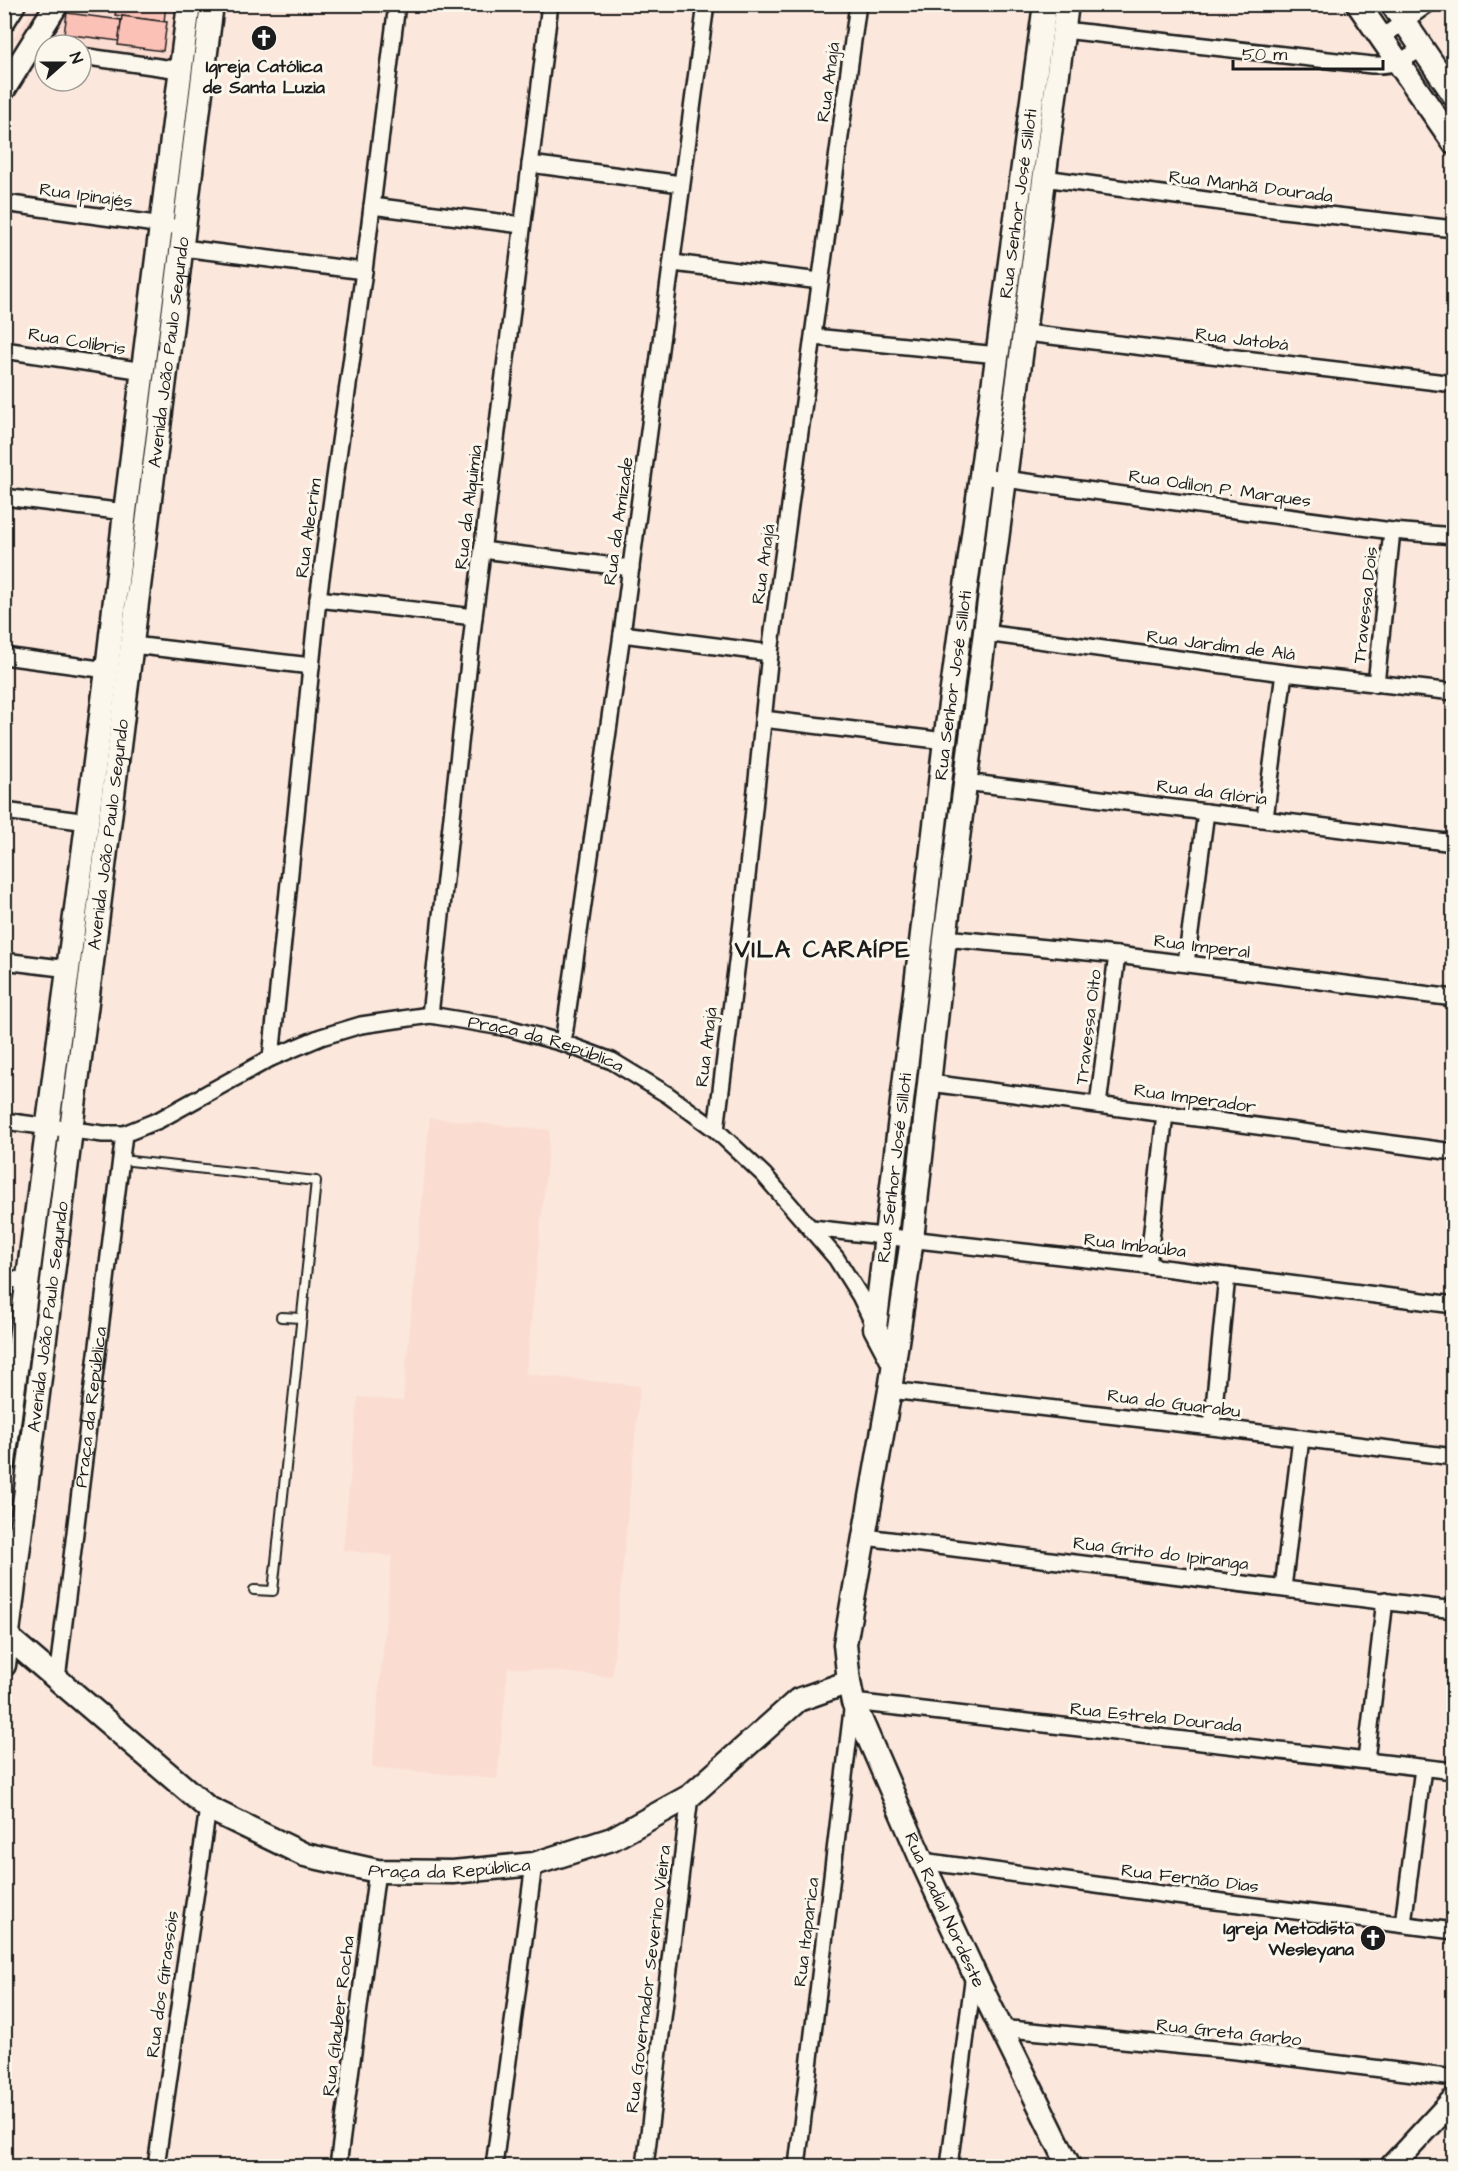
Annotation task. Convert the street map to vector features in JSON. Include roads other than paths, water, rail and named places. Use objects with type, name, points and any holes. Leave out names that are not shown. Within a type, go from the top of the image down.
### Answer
[{"type":"street","points":[[4,20],[14,4]]},
{"type":"street","points":[[44,33],[57,4]]},
{"type":"street","name":"Avenida João Paulo Segundo","points":[[4,1462],[6,1430],[88,822],[189,4]]},
{"type":"street","name":"Avenida João Paulo Segundo","points":[[4,1665],[212,4]]},
{"type":"street","name":"Rua Alecrim","points":[[271,1058],[318,599],[364,271],[397,4]]},
{"type":"street","name":"Rua da Alquimia","points":[[430,1015],[474,617],[550,4]]},
{"type":"street","name":"Rua da Amizade","points":[[563,1043],[622,634],[706,4]]},
{"type":"street","name":"Rua Anajá","points":[[716,1130],[744,906],[770,653],[858,4]]},
{"type":"street","name":"Rua Senhor José Silloti","points":[[875,1328],[945,741],[1045,4]]},
{"type":"street","name":"Rua Senhor José Silloti","points":[[845,1644],[890,1390],[912,1239],[945,938],[1026,333],[1067,4]]},
{"type":"street","points":[[1358,4],[1454,143]]},
{"type":"street","points":[[1381,38],[1398,13],[1428,4]]},
{"type":"street","points":[[1398,13],[1454,95]]},
{"type":"street","points":[[1064,30],[1386,66],[1399,63],[1421,49]]},
{"type":"street","points":[[4,89],[33,55]]},
{"type":"street","points":[[93,58],[180,70]]},
{"type":"street","points":[[530,164],[681,184]]},
{"type":"street","name":"Rua Manhã Dourada","points":[[1044,178],[1265,208],[1454,229]]},
{"type":"street","name":"Rua Ipinajés","points":[[4,203],[162,225],[184,238],[364,271]]},
{"type":"street","points":[[372,206],[522,225]]},
{"type":"street","points":[[673,263],[820,281]]},
{"type":"street","name":"Rua Jatobá","points":[[1026,333],[1454,384]]},
{"type":"street","points":[[814,337],[998,355]]},
{"type":"street","name":"Rua Colibris","points":[[4,350],[144,372]]},
{"type":"street","name":"Rua Odilon P. Marques","points":[[982,476],[1392,531],[1454,536]]},
{"type":"street","points":[[4,497],[125,512]]},
{"type":"street","name":"Travessa Dois","points":[[1377,684],[1392,531]]},
{"type":"street","points":[[482,550],[631,568]]},
{"type":"street","points":[[318,599],[474,617]]},
{"type":"street","name":"Rua Jardim de Alá","points":[[985,633],[1284,673],[1454,692]]},
{"type":"street","points":[[622,634],[770,653]]},
{"type":"street","points":[[133,645],[311,666]]},
{"type":"street","points":[[4,656],[107,670]]},
{"type":"street","points":[[1265,818],[1284,673]]},
{"type":"street","points":[[763,719],[945,741]]},
{"type":"street","name":"Rua da Glória","points":[[965,782],[1454,843]]},
{"type":"street","points":[[4,811],[88,822]]},
{"type":"street","points":[[1186,963],[1206,812]]},
{"type":"street","name":"Rua Imperal","points":[[945,938],[1186,963],[1454,998]]},
{"type":"street","name":"Travessa Oito","points":[[1098,1105],[1118,955]]},
{"type":"street","points":[[4,961],[69,969]]},
{"type":"street","name":"Praça da República","points":[[4,1121],[103,1134],[124,1134],[159,1120],[271,1058],[321,1037],[361,1025],[430,1015],[508,1028],[563,1043],[612,1061],[668,1095],[716,1130],[764,1175],[812,1228],[836,1258],[860,1296],[875,1328]]},
{"type":"street","name":"Rua Imperador","points":[[930,1083],[1454,1152]]},
{"type":"street","points":[[1148,1266],[1165,1114]]},
{"type":"street","name":"Praça da República","points":[[57,1679],[124,1134]]},
{"type":"street","name":"Rua Imbaúba","points":[[812,1228],[1148,1266],[1454,1305]]},
{"type":"street","points":[[1212,1427],[1227,1276]]},
{"type":"street","points":[[4,1278],[27,1281]]},
{"type":"street","points":[[875,1328],[894,1364]]},
{"type":"street","name":"Rua do Guarabu","points":[[890,1390],[1454,1457]]},
{"type":"street","points":[[1283,1588],[1301,1438]]},
{"type":"street","name":"Rua Grito do Ipiranga","points":[[865,1536],[1454,1610]]},
{"type":"street","points":[[1366,1760],[1385,1600]]},
{"type":"street","name":"Praça da República","points":[[7,1636],[208,1808],[305,1855],[377,1871],[453,1872],[534,1864],[612,1839],[690,1796],[798,1700],[851,1692]]},
{"type":"street","name":"Rua Radial Nordeste","points":[[845,1644],[851,1692],[922,1861],[1000,2028],[1070,2166]]},
{"type":"street","name":"Rua Estrela Dourada","points":[[851,1692],[1454,1772]]},
{"type":"street","name":"Rua Itaparica","points":[[797,2166],[851,1692]]},
{"type":"street","points":[[1403,1924],[1423,1767]]},
{"type":"street","name":"Rua Governador Severino Vieira","points":[[645,2166],[690,1796]]},
{"type":"street","name":"Rua dos Girassóis","points":[[156,2166],[208,1808]]},
{"type":"street","name":"Rua Fernão Dias","points":[[922,1861],[1454,1931]]},
{"type":"street","points":[[494,2166],[534,1864]]},
{"type":"street","name":"Rua Glauber Rocha","points":[[338,2166],[377,1871]]},
{"type":"street","points":[[949,2166],[974,1973]]},
{"type":"street","name":"Rua Greta Garbo","points":[[1000,2028],[1236,2051],[1454,2078]]},
{"type":"street","points":[[1392,2166],[1454,2099]]},
{"type":"lane","points":[[121,1160],[316,1181],[273,1591],[254,1590]]},
{"type":"lane","points":[[280,1317],[302,1318]]},
{"type":"place","name":"Igreja Católica de Santa Luzia","points":[[264,38]]},
{"type":"place","name":"Igreja Metodista Wesleyana","points":[[1373,1938]]},
{"type":"district","name":"VILA CARAÍPE","points":[[823,949]]}]
